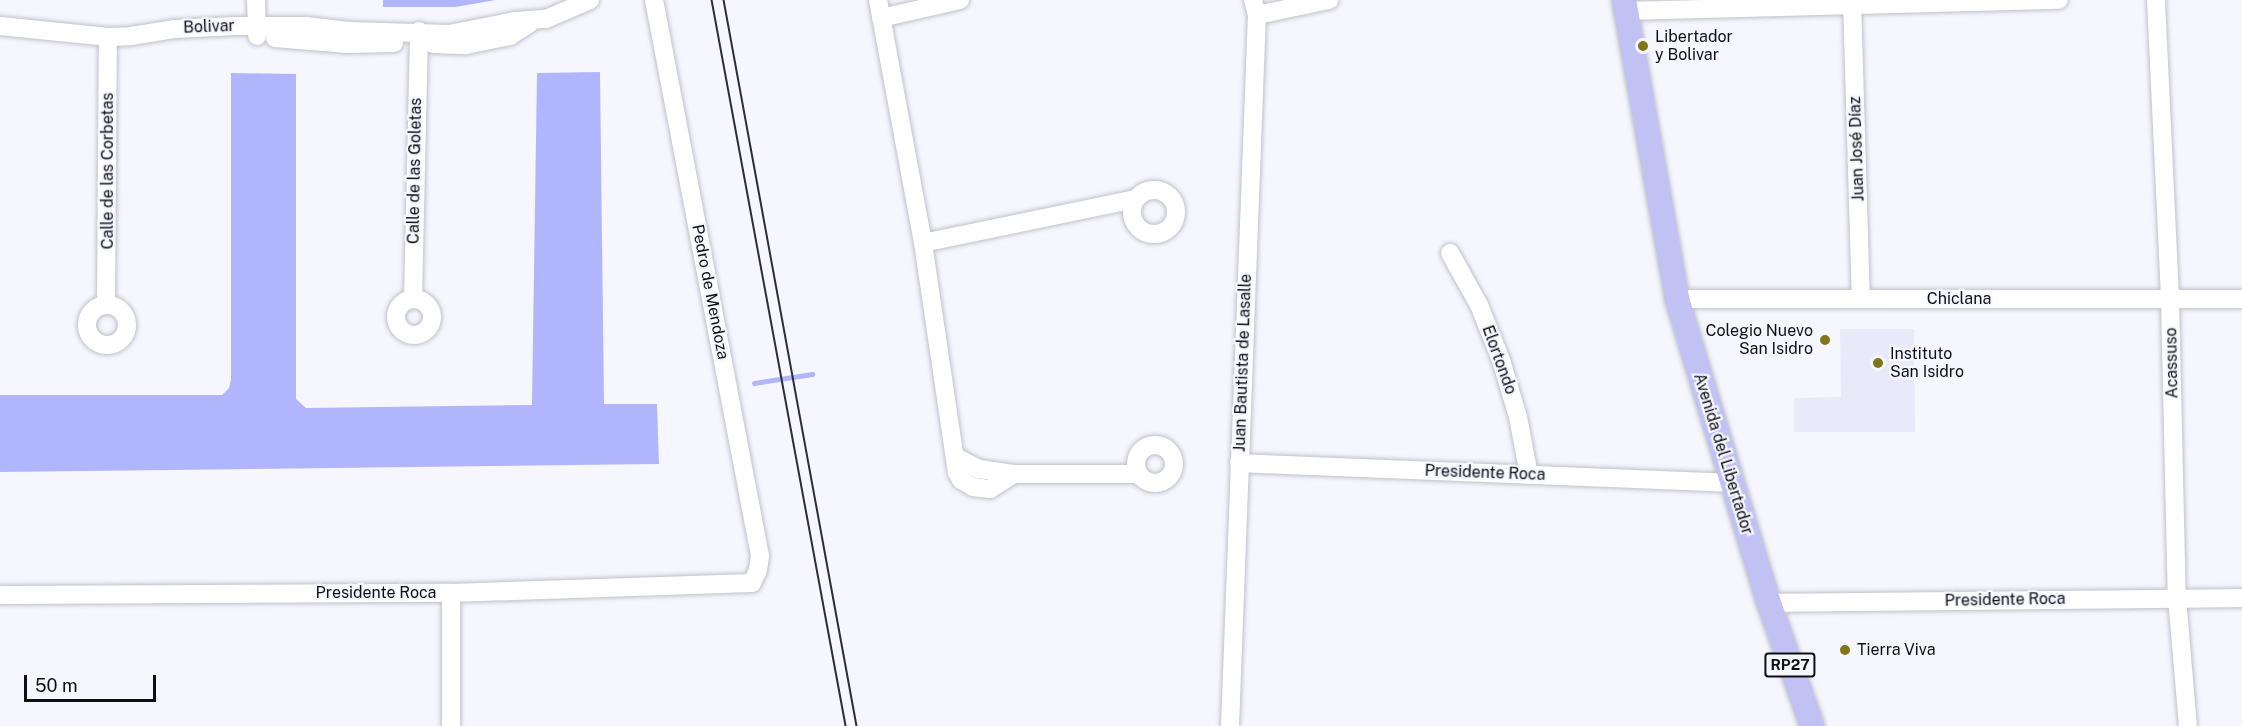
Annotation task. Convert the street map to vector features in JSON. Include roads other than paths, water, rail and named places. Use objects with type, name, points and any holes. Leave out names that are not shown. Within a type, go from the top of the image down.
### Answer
[{"type":"main road","name":"Avenida del Libertador","points":[[1625,5],[1677,299],[1769,603],[1812,726]]},
{"type":"street","points":[[256,0],[257,32]]},
{"type":"street","name":"Bolivar","points":[[0,37],[178,41],[257,32],[347,45],[449,34],[515,21],[531,22],[546,19],[590,0]]},
{"type":"street","name":"Pedro de Mendoza","points":[[654,0],[760,556],[758,570],[752,583]]},
{"type":"street","points":[[878,0],[923,243],[957,472],[962,480],[973,487],[990,489],[1014,474],[1138,474]]},
{"type":"street","points":[[881,18],[960,0]]},
{"type":"street","points":[[1255,8],[1329,0]]},
{"type":"street","points":[[1625,5],[2059,0]]},
{"type":"street","name":"Acassuso","points":[[2156,0],[2170,299],[2177,598],[2188,726]]},
{"type":"street","name":"Juan José Díaz","points":[[1852,2],[1861,299]]},
{"type":"street","name":"Juan Bautista de Lasalle","points":[[1230,726],[1255,8]]},
{"type":"street","name":"Bolivar","points":[[0,26],[109,41]]},
{"type":"street","name":"Calle de las Goletas","points":[[413,299],[418,37]]},
{"type":"street","name":"Calle de las Corbetas","points":[[106,305],[109,41]]},
{"type":"street","points":[[923,243],[1135,199]]},
{"type":"street","name":"Elortondo","points":[[1450,253],[1479,305],[1502,360],[1518,417],[1529,475]]},
{"type":"street","name":"Chiclana","points":[[1677,299],[2242,299]]},
{"type":"street","name":"Presidente Roca","points":[[1239,463],[1732,483]]},
{"type":"street","name":"Presidente Roca","points":[[0,595],[450,593],[752,583]]},
{"type":"street","points":[[450,593],[451,726]]},
{"type":"street","name":"Presidente Roca","points":[[1769,603],[2242,598]]},
{"type":"water","points":[[383,0],[496,0],[455,7],[383,7]]},
{"type":"water","points":[[600,72],[604,404],[657,404],[659,464],[0,472],[0,395],[222,395],[229,388],[231,380],[231,73],[296,74],[296,399],[306,408],[532,405],[537,73]]},
{"type":"waterway","points":[[754,383],[812,374]]},
{"type":"tram line","points":[[712,0],[846,726]]},
{"type":"tram line","points":[[724,0],[857,726]]},
{"type":"place","name":"Libertador y Bolivar","points":[[1643,46]]},
{"type":"place","name":"Colegio Nuevo San Isidro","points":[[1825,340]]},
{"type":"place","name":"Instituto San Isidro","points":[[1878,363]]},
{"type":"place","name":"Tierra Viva","points":[[1845,650]]}]
